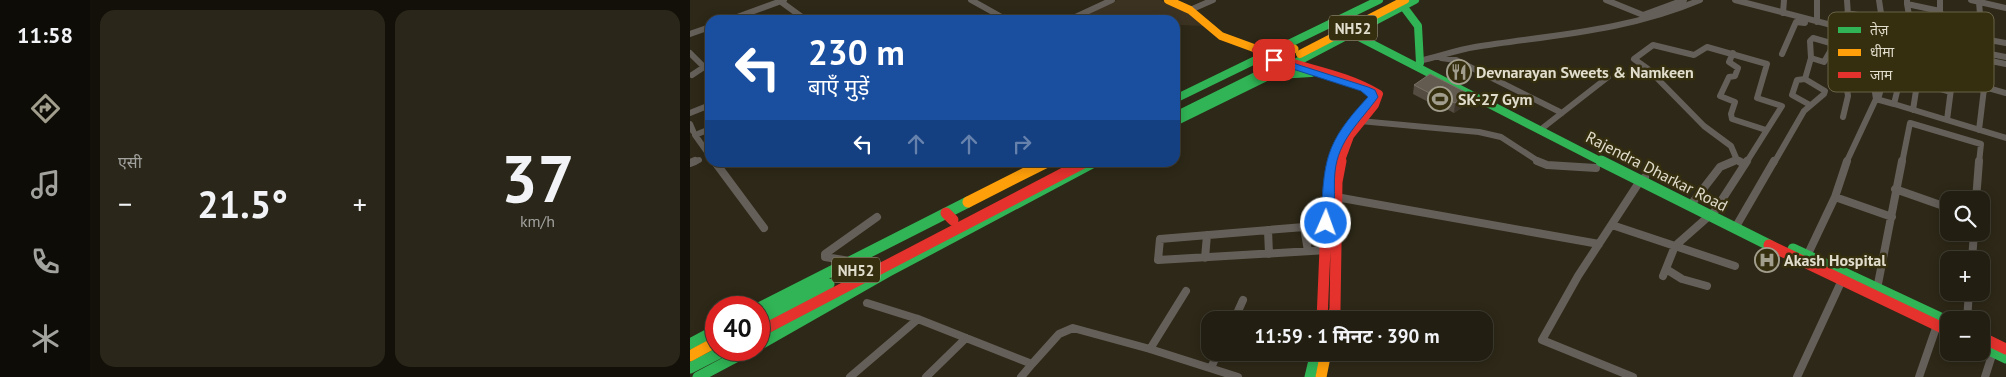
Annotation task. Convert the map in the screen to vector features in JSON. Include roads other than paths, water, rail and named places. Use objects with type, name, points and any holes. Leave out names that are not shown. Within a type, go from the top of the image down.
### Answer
[{"type":"main road","points":[[1168,0],[1190,10],[1221,36],[1264,52],[1284,64],[1293,64],[1371,92],[1374,97],[1351,122],[1336,147],[1329,171],[1333,203]]},
{"type":"main road","points":[[1180,96],[1264,52],[1379,0]]},
{"type":"main road","name":"NH52","points":[[1180,104],[1337,29],[1391,0]]},
{"type":"main road","points":[[1180,120],[1356,33],[1404,3],[1415,0]]},
{"type":"main road","points":[[1404,3],[1418,19],[1421,28],[1416,53],[1419,63]]},
{"type":"main road","name":"NH52","points":[[1180,114],[1404,3]]},
{"type":"main road","name":"Rajendra Dharkar Road","points":[[1356,33],[1419,63],[1542,129],[1711,214],[1940,318]]},
{"type":"main road","points":[[1266,77],[1312,71],[1356,81],[1371,87],[1379,94],[1378,101],[1360,121],[1345,145],[1340,163],[1333,203],[1331,250],[1324,311]]},
{"type":"main road","points":[[770,302],[850,261],[950,217],[1033,169],[1042,167]]},
{"type":"main road","name":"NH52","points":[[770,314],[950,217],[1050,167]]},
{"type":"main road","name":"NH52","points":[[770,326],[845,286],[899,262],[1076,167]]},
{"type":"main road","points":[[770,338],[836,304],[899,262],[1084,167]]},
{"type":"main road","name":"Rajendra Dharkar Road","points":[[1642,179],[1693,202],[1711,214],[1738,223],[1754,234],[1842,280],[1940,326]]},
{"type":"main road","points":[[1331,250],[1334,311]]},
{"type":"main road","points":[[690,344],[705,336]]},
{"type":"main road","points":[[1990,341],[2006,349]]},
{"type":"main road","points":[[690,356],[705,348]]},
{"type":"main road","points":[[1992,352],[2006,358]]},
{"type":"main road","points":[[690,368],[705,360]]},
{"type":"main road","points":[[698,377],[728,361]]},
{"type":"main road","points":[[1310,377],[1314,361]]},
{"type":"main road","points":[[1321,377],[1324,361]]},
{"type":"street","points":[[971,0],[998,15]]},
{"type":"street","points":[[1080,15],[1112,0]]},
{"type":"street","points":[[1190,10],[1213,0]]},
{"type":"street","points":[[1606,0],[1643,15],[1678,3],[1700,0]]},
{"type":"street","points":[[1735,0],[1751,2],[1828,25]]},
{"type":"street","points":[[1784,0],[1784,13]]},
{"type":"street","points":[[1816,0],[1818,22]]},
{"type":"street","points":[[1907,2],[1940,10],[1940,0]]},
{"type":"street","points":[[1971,0],[2006,8]]},
{"type":"street","points":[[742,15],[777,1],[798,15]]},
{"type":"street","points":[[1979,2],[1980,12]]},
{"type":"street","points":[[1419,63],[1479,46],[1562,37],[1670,13],[1686,3]]},
{"type":"street","points":[[1662,9],[1670,13]]},
{"type":"street","points":[[1782,54],[1796,22],[1828,28]]},
{"type":"street","points":[[690,34],[705,29]]},
{"type":"street","points":[[1805,79],[1811,58],[1810,40],[1813,38],[1828,42]]},
{"type":"street","points":[[1707,286],[1692,283],[1665,273],[1675,246],[1711,214],[1741,162],[1782,106],[1757,98],[1767,64],[1707,47],[1694,55],[1653,45],[1634,59],[1648,69],[1704,126],[1731,146],[1741,162]]},
{"type":"street","points":[[690,53],[704,67],[692,75]]},
{"type":"street","points":[[1732,53],[1729,62],[1738,68],[1734,76],[1729,77],[1720,96],[1735,102],[1731,114],[1732,119],[1766,130]]},
{"type":"street","points":[[1811,58],[1824,62],[1828,55]]},
{"type":"street","points":[[1440,58],[1456,60],[1562,113]]},
{"type":"street","points":[[1542,129],[1608,78]]},
{"type":"street","points":[[1738,223],[1804,111],[1822,97],[1825,91],[1805,79],[1797,80],[1792,95],[1810,105]]},
{"type":"street","points":[[1843,117],[1847,92]]},
{"type":"street","points":[[1873,92],[1876,98],[2006,138]]},
{"type":"street","points":[[1807,256],[1835,197],[1844,167],[1880,92]]},
{"type":"street","points":[[1894,104],[1897,92]]},
{"type":"street","points":[[1913,110],[1916,92]]},
{"type":"street","points":[[1946,120],[1950,92]]},
{"type":"street","points":[[1979,130],[1983,92]]},
{"type":"street","points":[[690,112],[705,107]]},
{"type":"street","points":[[1360,121],[1479,132],[1502,137],[1534,160],[1547,165],[1596,168]]},
{"type":"street","points":[[1877,289],[1892,217],[1894,188],[1910,123],[1981,144],[1977,191]]},
{"type":"street","points":[[705,131],[695,135],[705,149]]},
{"type":"street","points":[[690,163],[699,160]]},
{"type":"street","points":[[1693,202],[1720,167],[1741,162]]},
{"type":"street","points":[[718,167],[764,228]]},
{"type":"street","points":[[1629,376],[1542,340],[1598,244],[1642,179]]},
{"type":"street","points":[[1894,188],[1940,205]]},
{"type":"street","points":[[1835,197],[1892,217]]},
{"type":"street","points":[[1333,203],[1598,244]]},
{"type":"street","points":[[850,261],[825,257],[825,254],[877,217]]},
{"type":"street","points":[[1612,225],[1735,266]]},
{"type":"street","points":[[1308,251],[1304,227],[1160,239],[1158,260],[1331,250]]},
{"type":"street","points":[[1268,230],[1269,254]]},
{"type":"street","points":[[1205,258],[1207,235]]},
{"type":"street","points":[[1797,377],[1842,280]]},
{"type":"street","points":[[1150,349],[1186,291]]},
{"type":"street","points":[[1238,311],[1243,300]]},
{"type":"street","points":[[867,303],[918,319],[1032,364]]},
{"type":"street","points":[[850,377],[918,319]]},
{"type":"street","points":[[1919,377],[1937,325]]},
{"type":"street","points":[[1021,377],[1059,334],[1073,328],[1150,349],[1238,377]]},
{"type":"street","points":[[926,377],[966,338]]},
{"type":"street","points":[[1986,377],[1992,352]]},
{"type":"street","points":[[1211,368],[1214,361]]},
{"type":"place","name":"Devnarayan Sweets & Namkeen","points":[[1459,72]]},
{"type":"place","name":"SK-27 Gym","points":[[1440,99]]},
{"type":"place","name":"Akash Hospital","points":[[1767,260]]}]
